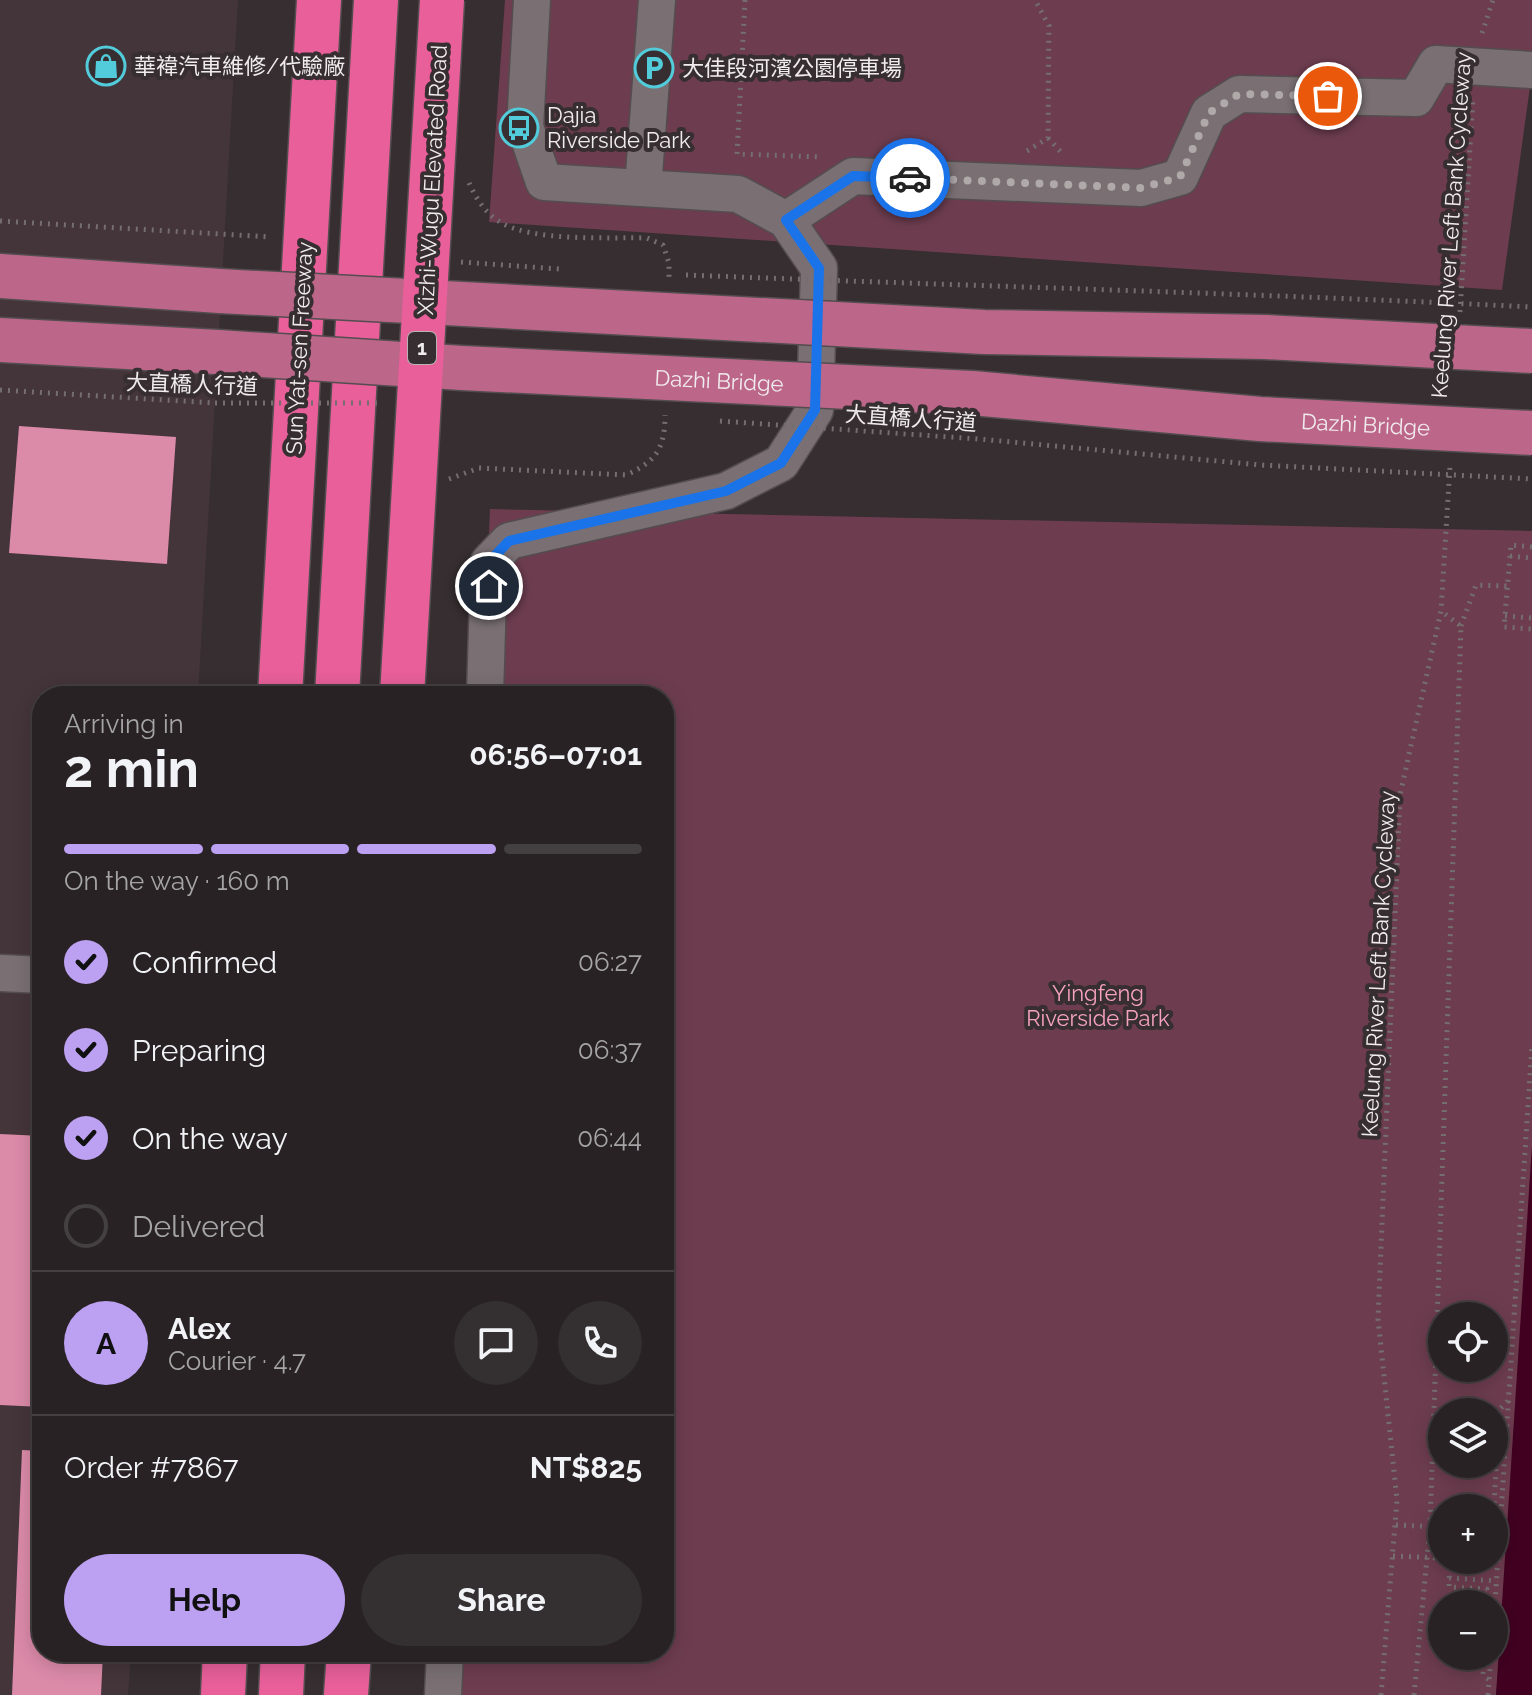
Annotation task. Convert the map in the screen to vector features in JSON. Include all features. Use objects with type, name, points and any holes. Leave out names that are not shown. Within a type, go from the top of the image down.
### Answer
[{"type":"highway","name":"Sun Yat-sen Freeway","points":[[281,686],[319,0]]},
{"type":"highway","points":[[338,686],[376,0]]},
{"type":"highway","name":"Xizhi-Wugu Elevated Road","points":[[403,686],[442,0]]},
{"type":"highway","points":[[223,1695],[225,1662]]},
{"type":"highway","points":[[281,1695],[283,1662]]},
{"type":"highway","points":[[346,1695],[348,1662]]},
{"type":"main road","points":[[0,276],[220,291],[984,332],[1265,337],[1532,351]]},
{"type":"main road","name":"Dazhi Bridge","points":[[0,340],[462,368],[972,393],[1260,419],[1532,433]]},
{"type":"lane","points":[[485,686],[489,562],[509,541],[726,491],[781,463],[815,410],[819,268],[786,220],[738,194],[544,182],[525,127],[532,0]]},
{"type":"lane","points":[[643,188],[657,0]]},
{"type":"lane","points":[[786,220],[853,176],[1141,188],[1180,177],[1209,113],[1239,94],[1416,98],[1436,64],[1532,70]]},
{"type":"lane","points":[[0,973],[32,975]]},
{"type":"lane","points":[[443,1695],[445,1662]]},
{"type":"path","points":[[745,0],[737,154],[832,157]]},
{"type":"path","points":[[1022,183],[1028,149],[1048,138],[1049,26],[1035,0]]},
{"type":"path","name":"Keelung River Left Bank Cycleway","points":[[1460,315],[1475,66],[1493,0]]},
{"type":"path","points":[[0,221],[223,235]]},
{"type":"path","points":[[647,238],[663,245],[669,263],[668,294]]},
{"type":"path","points":[[451,262],[561,269]]},
{"type":"path","points":[[655,274],[979,287],[1268,294],[1532,307]]},
{"type":"path","name":"大直橋人行道","points":[[0,390],[215,403],[391,403]]},
{"type":"path","points":[[447,480],[479,468],[626,475],[645,467],[660,450],[665,430],[666,400]]},
{"type":"path","points":[[661,417],[677,418]]},
{"type":"path","name":"大直橋人行道","points":[[709,420],[979,439],[1261,465],[1532,479]]},
{"type":"path","name":"Keelung River Left Bank Cycleway","points":[[1381,1695],[1397,1500],[1378,1319],[1400,795],[1441,611],[1451,455]]},
{"type":"path","points":[[1532,547],[1511,545],[1504,627],[1532,629]]},
{"type":"path","points":[[1510,556],[1532,558]]},
{"type":"path","points":[[1431,1494],[1461,626],[1476,585],[1507,586]]},
{"type":"path","points":[[1441,611],[1461,626]]},
{"type":"path","points":[[1505,616],[1532,618]]},
{"type":"path","points":[[1500,1494],[1532,1046]]},
{"type":"path","points":[[1495,1494],[1499,1410],[1509,1399]]},
{"type":"path","points":[[1396,1525],[1428,1526]]},
{"type":"path","points":[[1414,1695],[1428,1547]]},
{"type":"path","points":[[1393,1556],[1427,1558]]},
{"type":"path","points":[[1449,1574],[1449,1587],[1487,1590]]},
{"type":"path","points":[[1496,1590],[1497,1574]]},
{"type":"path","points":[[1449,1578],[1497,1581]]},
{"type":"path","points":[[1483,1670],[1490,1681]]},
{"type":"path","points":[[1488,1695],[1490,1670]]},
{"type":"shaded area","points":[[0,0],[238,0],[199,686],[32,686],[32,1662],[130,1662],[128,1695],[0,1695]]},
{"type":"shaded area","points":[[1532,1145],[1532,1695],[1496,1695],[1498,1670],[1508,1670],[1508,1590],[1503,1590],[1504,1574],[1508,1574],[1508,1512]]},
{"type":"green space","points":[[505,0],[1532,0],[1532,72],[1502,290],[489,222]]},
{"type":"green space","name":"Yingfeng Riverside Park","points":[[490,509],[1532,531],[1532,1323],[1508,1571],[1508,1494],[1428,1494],[1428,1574],[1508,1574],[1506,1590],[1428,1590],[1428,1670],[1498,1670],[1496,1695],[439,1695],[441,1662],[674,1662],[674,686],[482,686]]},
{"type":"building","points":[[19,426],[176,437],[167,564],[9,553]]},
{"type":"building","points":[[0,1134],[32,1136],[32,1407],[0,1405]]},
{"type":"building","points":[[22,1450],[32,1450],[32,1662],[103,1662],[101,1695],[12,1695]]},
{"type":"way so far","points":[[910,178],[1141,188],[1180,177],[1209,113],[1239,94],[1328,96]]},
{"type":"place","name":"華褘汽車維修/代驗廠","points":[[106,66]]},
{"type":"place","name":"大佳段河濱公園停車場","points":[[654,68]]},
{"type":"place","name":"Dajia Riverside Park","points":[[519,128]]},
{"type":"route","points":[[489,586],[489,562],[509,541],[726,491],[781,463],[815,410],[819,268],[786,220],[853,176],[910,178]]}]
